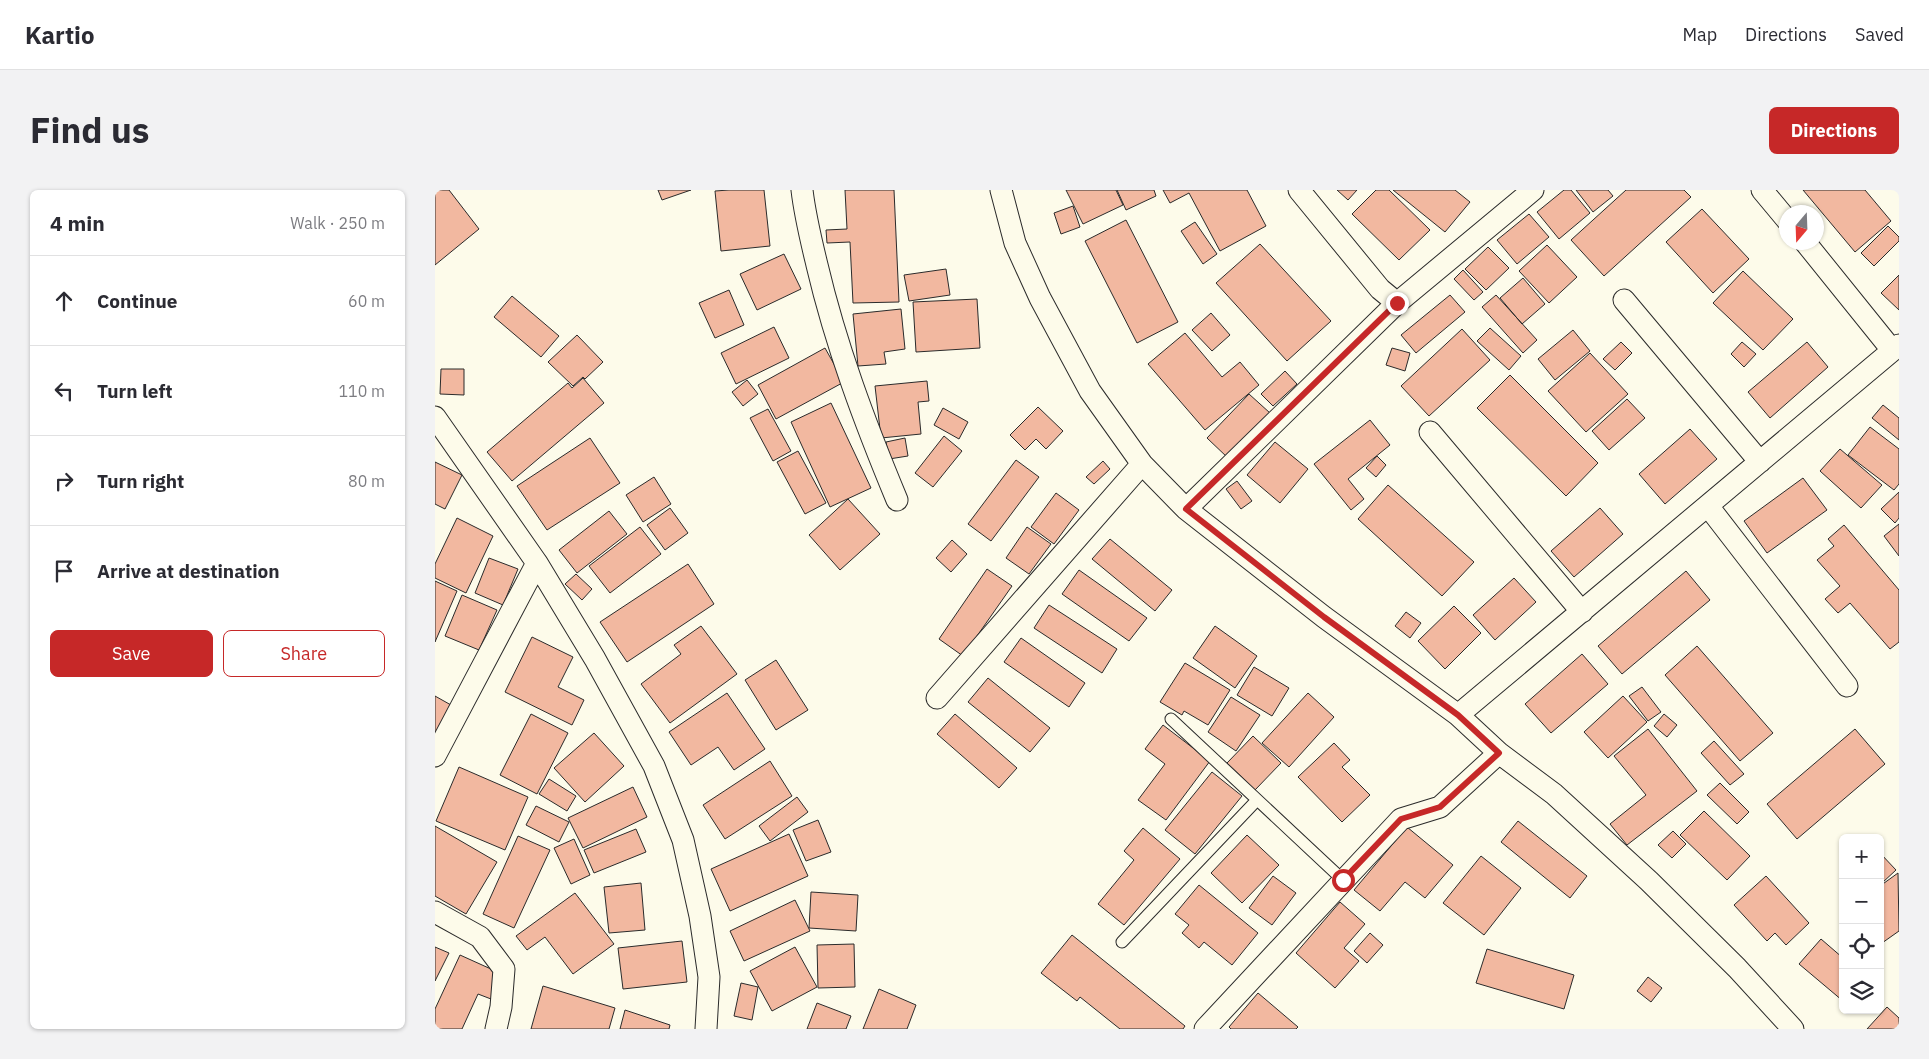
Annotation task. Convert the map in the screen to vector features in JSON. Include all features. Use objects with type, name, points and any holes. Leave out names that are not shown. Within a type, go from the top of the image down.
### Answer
[{"type":"street","points":[[802,190],[805,212],[829,316],[864,421],[897,500]]},
{"type":"street","points":[[1001,190],[1015,243],[1040,298],[1090,391],[1142,464],[1186,509],[1324,617],[1458,715],[1499,753],[1554,794],[1649,881],[1737,968],[1793,1029]]},
{"type":"street","points":[[1299,190],[1380,289],[1397,303]]},
{"type":"street","points":[[1186,509],[1397,303],[1533,190]]},
{"type":"street","points":[[1762,190],[1779,210]]},
{"type":"street","points":[[1458,715],[1896,347],[1812,250]]},
{"type":"street","points":[[1624,300],[1760,462]]},
{"type":"street","points":[[435,416],[537,563],[595,659],[654,766],[683,840],[700,916],[709,977],[706,1029]]},
{"type":"street","points":[[1430,432],[1582,612]]},
{"type":"street","points":[[937,698],[1142,464]]},
{"type":"street","points":[[1708,506],[1847,686]]},
{"type":"street","points":[[435,756],[537,563]]},
{"type":"street","points":[[1205,1029],[1401,819],[1440,807],[1499,753]]},
{"type":"street","points":[[435,912],[480,937],[504,969],[501,1007],[495,1029]]},
{"type":"lane","points":[[1171,718],[1343,880]]},
{"type":"lane","points":[[1122,942],[1257,800]]},
{"type":"building","points":[[438,190],[449,190],[479,229],[435,265],[435,192]]},
{"type":"building","points":[[658,190],[691,190],[662,200]]},
{"type":"building","points":[[764,190],[770,246],[721,251],[715,191]]},
{"type":"building","points":[[845,190],[894,190],[899,302],[853,303],[850,242],[827,243],[826,230],[847,229]]},
{"type":"building","points":[[1066,190],[1116,190],[1123,205],[1083,224]]},
{"type":"building","points":[[1117,190],[1154,190],[1156,196],[1126,210]]},
{"type":"building","points":[[1163,190],[1247,190],[1266,226],[1220,251],[1189,193],[1170,203]]},
{"type":"building","points":[[1337,190],[1357,190],[1348,200]]},
{"type":"building","points":[[1376,190],[1389,190],[1430,230],[1399,260],[1352,214]]},
{"type":"building","points":[[1393,190],[1455,190],[1470,202],[1445,232]]},
{"type":"building","points":[[1564,190],[1571,190],[1590,213],[1559,239],[1537,212]]},
{"type":"building","points":[[1576,190],[1608,190],[1613,196],[1593,212]]},
{"type":"building","points":[[1626,190],[1684,190],[1691,197],[1604,276],[1571,240]]},
{"type":"building","points":[[1803,190],[1865,190],[1891,221],[1855,252],[1824,215],[1824,205],[1816,205]]},
{"type":"building","points":[[1073,206],[1080,227],[1061,234],[1054,213]]},
{"type":"building","points":[[1702,209],[1749,259],[1713,293],[1666,242]]},
{"type":"building","points":[[1529,214],[1549,237],[1517,264],[1497,240]]},
{"type":"building","points":[[1126,220],[1178,322],[1137,343],[1085,241]]},
{"type":"building","points":[[1195,222],[1217,254],[1203,264],[1181,231]]},
{"type":"building","points":[[1888,226],[1899,237],[1899,241],[1874,266],[1861,253]]},
{"type":"building","points":[[1260,244],[1331,321],[1287,361],[1216,283]]},
{"type":"building","points":[[1547,245],[1577,277],[1549,303],[1519,271]]},
{"type":"building","points":[[1488,247],[1509,268],[1486,290],[1465,269]]},
{"type":"building","points":[[784,254],[801,289],[757,310],[740,274]]},
{"type":"building","points":[[946,269],[950,295],[909,301],[904,275]]},
{"type":"building","points":[[1463,270],[1483,292],[1474,300],[1454,279]]},
{"type":"building","points":[[1743,271],[1793,319],[1763,350],[1713,303]]},
{"type":"building","points":[[1899,275],[1899,310],[1881,293]]},
{"type":"building","points":[[1523,278],[1545,304],[1522,324],[1500,298]]},
{"type":"building","points":[[729,290],[744,325],[715,338],[699,303]]},
{"type":"building","points":[[1450,295],[1465,312],[1416,353],[1401,335]]},
{"type":"building","points":[[1496,295],[1537,340],[1523,353],[1482,307]]},
{"type":"building","points":[[512,296],[559,336],[541,357],[494,317]]},
{"type":"building","points":[[977,299],[980,348],[916,352],[913,302]]},
{"type":"building","points":[[901,309],[905,349],[884,352],[886,364],[858,366],[853,314]]},
{"type":"building","points":[[1211,313],[1230,335],[1212,351],[1192,330]]},
{"type":"building","points":[[774,327],[789,358],[736,384],[721,353]]},
{"type":"building","points":[[1490,328],[1521,356],[1509,370],[1477,341]]},
{"type":"building","points":[[1462,329],[1490,360],[1429,416],[1401,386]]},
{"type":"building","points":[[1573,330],[1590,351],[1555,380],[1538,359]]},
{"type":"building","points":[[1185,333],[1222,377],[1240,362],[1259,385],[1205,430],[1148,364]]},
{"type":"building","points":[[577,335],[603,362],[585,379],[583,377],[573,386],[548,362]]},
{"type":"building","points":[[1621,342],[1632,353],[1615,370],[1603,359]]},
{"type":"building","points":[[1742,342],[1756,354],[1744,367],[1731,354]]},
{"type":"building","points":[[1807,342],[1828,367],[1770,418],[1748,392]]},
{"type":"building","points":[[825,348],[844,382],[776,419],[758,385]]},
{"type":"building","points":[[1392,348],[1410,353],[1405,371],[1386,365]]},
{"type":"building","points":[[1590,353],[1628,394],[1586,432],[1548,391]]},
{"type":"building","points":[[441,369],[464,369],[464,395],[440,394]]},
{"type":"building","points":[[1285,371],[1297,384],[1273,406],[1261,394]]},
{"type":"building","points":[[1510,375],[1598,463],[1566,496],[1477,408]]},
{"type":"building","points":[[583,378],[604,403],[512,481],[487,452],[568,383],[572,388]]},
{"type":"building","points":[[747,380],[758,394],[743,406],[732,392]]},
{"type":"building","points":[[927,381],[929,401],[918,402],[921,434],[881,438],[875,386]]},
{"type":"building","points":[[1249,394],[1270,413],[1228,458],[1207,438]]},
{"type":"building","points":[[1627,399],[1645,418],[1609,450],[1592,431]]},
{"type":"building","points":[[831,403],[871,488],[830,507],[791,422]]},
{"type":"building","points":[[1883,405],[1899,418],[1899,440],[1872,418]]},
{"type":"building","points":[[1038,407],[1063,431],[1046,449],[1036,439],[1025,450],[1010,435]]},
{"type":"building","points":[[943,408],[968,422],[959,439],[934,425]]},
{"type":"building","points":[[768,409],[791,451],[773,461],[750,418]]},
{"type":"building","points":[[1370,420],[1390,445],[1348,479],[1364,499],[1351,510],[1314,464]]},
{"type":"building","points":[[1870,427],[1899,449],[1899,484],[1894,490],[1848,455]]},
{"type":"building","points":[[1690,429],[1717,459],[1665,504],[1639,474]]},
{"type":"building","points":[[944,436],[962,451],[933,487],[915,473]]},
{"type":"building","points":[[590,438],[620,483],[547,530],[517,486]]},
{"type":"building","points":[[905,438],[908,456],[889,459],[886,442]]},
{"type":"building","points":[[1275,442],[1308,469],[1280,503],[1247,475]]},
{"type":"building","points":[[1840,449],[1882,485],[1861,508],[1820,471]]},
{"type":"building","points":[[798,451],[826,503],[805,514],[777,462]]},
{"type":"building","points":[[1377,456],[1386,465],[1376,477],[1366,468]]},
{"type":"building","points":[[1016,460],[1039,477],[991,541],[968,524]]},
{"type":"building","points":[[1103,461],[1110,469],[1094,484],[1086,477]]},
{"type":"building","points":[[435,462],[462,475],[445,509],[435,504]]},
{"type":"building","points":[[654,477],[671,504],[643,522],[626,495]]},
{"type":"building","points":[[1803,478],[1827,510],[1767,553],[1744,521]]},
{"type":"building","points":[[1237,481],[1252,501],[1241,509],[1226,489]]},
{"type":"building","points":[[1388,485],[1474,562],[1442,596],[1358,519]]},
{"type":"building","points":[[1899,492],[1899,518],[1895,523],[1881,509]]},
{"type":"building","points":[[1056,493],[1079,510],[1054,544],[1031,527]]},
{"type":"building","points":[[848,499],[880,534],[840,570],[809,535]]},
{"type":"building","points":[[670,508],[688,533],[665,550],[647,525]]},
{"type":"building","points":[[1600,508],[1623,534],[1574,577],[1551,551]]},
{"type":"building","points":[[609,511],[627,534],[577,573],[559,550]]},
{"type":"building","points":[[457,518],[493,536],[466,593],[435,578],[435,564]]},
{"type":"building","points":[[1899,524],[1899,556],[1884,536]]},
{"type":"building","points":[[1844,525],[1899,590],[1899,642],[1890,649],[1850,603],[1838,613],[1825,599],[1840,586],[1817,560],[1834,546],[1828,539]]},
{"type":"building","points":[[640,527],[661,554],[610,593],[589,566]]},
{"type":"building","points":[[1027,527],[1051,544],[1029,574],[1006,558]]},
{"type":"building","points":[[1110,539],[1172,590],[1155,611],[1092,559]]},
{"type":"building","points":[[952,540],[967,554],[951,572],[936,558]]},
{"type":"building","points":[[489,558],[518,569],[503,605],[475,593]]},
{"type":"building","points":[[688,564],[714,604],[627,662],[600,622]]},
{"type":"building","points":[[987,569],[1012,586],[963,656],[939,639]]},
{"type":"building","points":[[1079,570],[1147,618],[1129,641],[1062,594]]},
{"type":"building","points":[[1686,571],[1710,600],[1622,674],[1598,646]]},
{"type":"building","points":[[576,574],[592,589],[582,600],[565,584]]},
{"type":"building","points":[[1514,578],[1536,602],[1495,640],[1473,615]]},
{"type":"building","points":[[435,581],[457,591],[435,642]]},
{"type":"building","points":[[462,595],[497,610],[479,650],[445,636]]},
{"type":"building","points":[[1049,605],[1117,649],[1102,673],[1034,628]]},
{"type":"building","points":[[1454,606],[1481,633],[1445,669],[1418,641]]},
{"type":"building","points":[[1406,612],[1421,623],[1410,638],[1395,626]]},
{"type":"building","points":[[701,626],[737,674],[670,723],[641,684],[681,654],[674,645]]},
{"type":"building","points":[[1215,626],[1257,656],[1235,688],[1193,658]]},
{"type":"building","points":[[532,637],[573,657],[558,687],[584,700],[572,725],[505,692]]},
{"type":"building","points":[[1021,638],[1085,683],[1069,707],[1004,662]]},
{"type":"building","points":[[1697,646],[1773,733],[1740,761],[1665,675]]},
{"type":"building","points":[[1582,654],[1608,684],[1551,733],[1525,704]]},
{"type":"building","points":[[776,660],[808,710],[776,730],[745,680]]},
{"type":"building","points":[[1185,663],[1230,690],[1208,725],[1184,711],[1182,715],[1160,702]]},
{"type":"building","points":[[1254,667],[1289,688],[1272,716],[1237,695]]},
{"type":"building","points":[[988,678],[1050,728],[1030,752],[968,702]]},
{"type":"building","points":[[1642,687],[1661,712],[1648,721],[1629,696]]},
{"type":"building","points":[[727,693],[765,749],[734,770],[718,747],[691,765],[669,732]]},
{"type":"building","points":[[1308,693],[1334,717],[1289,767],[1262,743]]},
{"type":"building","points":[[435,696],[451,705],[435,735]]},
{"type":"building","points":[[1623,696],[1647,722],[1608,758],[1584,732]]},
{"type":"building","points":[[1231,697],[1260,715],[1236,751],[1208,732]]},
{"type":"building","points":[[531,714],[568,733],[537,794],[500,775]]},
{"type":"building","points":[[955,714],[1017,768],[999,788],[937,734]]},
{"type":"building","points":[[1664,714],[1677,725],[1667,737],[1654,726]]},
{"type":"building","points":[[1163,725],[1210,761],[1166,820],[1138,800],[1165,764],[1145,749]]},
{"type":"building","points":[[1648,729],[1697,791],[1627,845],[1610,824],[1646,795],[1614,756]]},
{"type":"building","points":[[1855,729],[1885,764],[1797,839],[1767,804]]},
{"type":"building","points":[[594,733],[624,766],[585,802],[554,768]]},
{"type":"building","points":[[1253,736],[1281,763],[1255,790],[1227,763]]},
{"type":"building","points":[[1714,741],[1744,774],[1730,785],[1701,753]]},
{"type":"building","points":[[1334,743],[1350,760],[1342,767],[1370,795],[1342,822],[1298,777]]},
{"type":"building","points":[[770,761],[792,796],[725,839],[703,805]]},
{"type":"building","points":[[459,767],[528,797],[505,850],[436,821]]},
{"type":"building","points":[[1212,772],[1242,796],[1195,854],[1165,830]]},
{"type":"building","points":[[549,779],[576,796],[567,811],[539,794]]},
{"type":"building","points":[[1720,783],[1749,812],[1737,824],[1707,795]]},
{"type":"building","points":[[633,787],[647,817],[583,848],[568,818]]},
{"type":"building","points":[[797,797],[808,812],[770,841],[759,826]]},
{"type":"building","points":[[536,806],[569,822],[559,842],[526,825]]},
{"type":"building","points":[[1704,811],[1750,856],[1727,880],[1680,835]]},
{"type":"building","points":[[818,820],[831,852],[806,861],[793,830]]},
{"type":"building","points":[[1518,821],[1587,876],[1570,898],[1501,842]]},
{"type":"building","points":[[435,826],[497,862],[466,914],[435,896]]},
{"type":"building","points":[[1407,827],[1453,865],[1425,898],[1405,882],[1380,911],[1354,890]]},
{"type":"building","points":[[1143,828],[1180,859],[1124,925],[1098,904],[1134,860],[1124,851]]},
{"type":"building","points":[[636,829],[646,852],[594,873],[584,850]]},
{"type":"building","points":[[1673,831],[1686,844],[1672,858],[1658,845]]},
{"type":"building","points":[[789,834],[808,876],[730,911],[711,869]]},
{"type":"building","points":[[1247,835],[1279,865],[1242,903],[1211,873]]},
{"type":"building","points":[[518,836],[550,850],[514,928],[483,914]]},
{"type":"building","points":[[574,839],[590,875],[571,884],[554,848]]},
{"type":"building","points":[[1481,856],[1521,888],[1484,935],[1443,903]]},
{"type":"building","points":[[1884,857],[1896,870],[1884,881]]},
{"type":"building","points":[[1898,873],[1899,931],[1884,942],[1884,924],[1884,883]]},
{"type":"building","points":[[1273,876],[1296,893],[1272,925],[1249,908]]},
{"type":"building","points":[[1766,876],[1809,923],[1786,945],[1775,933],[1767,941],[1734,905]]},
{"type":"building","points":[[641,883],[645,930],[609,933],[604,887]]},
{"type":"building","points":[[1199,885],[1258,933],[1232,965],[1204,942],[1199,948],[1182,933],[1189,925],[1175,914]]},
{"type":"building","points":[[811,892],[858,895],[856,931],[809,928]]},
{"type":"building","points":[[575,893],[614,944],[573,974],[545,937],[527,950],[516,936]]},
{"type":"building","points":[[795,900],[810,931],[744,961],[730,931]]},
{"type":"building","points":[[1340,902],[1365,924],[1344,948],[1359,961],[1335,988],[1296,953]]},
{"type":"building","points":[[1370,933],[1383,945],[1367,963],[1354,951]]},
{"type":"building","points":[[1072,935],[1185,1026],[1183,1029],[1120,1029],[1080,997],[1077,1001],[1041,973]]},
{"type":"building","points":[[1821,939],[1839,955],[1839,998],[1799,964]]},
{"type":"building","points":[[682,941],[687,982],[623,989],[618,948]]},
{"type":"building","points":[[854,944],[855,987],[818,988],[817,945]]},
{"type":"building","points":[[435,947],[449,953],[435,981]]},
{"type":"building","points":[[795,947],[817,987],[772,1011],[750,971]]},
{"type":"building","points":[[1487,949],[1574,975],[1564,1009],[1476,983]]},
{"type":"building","points":[[460,955],[502,974],[491,999],[478,994],[462,1029],[435,1029],[435,1009]]},
{"type":"building","points":[[1648,977],[1662,988],[1651,1002],[1637,991]]},
{"type":"building","points":[[741,983],[758,987],[752,1020],[734,1016]]},
{"type":"building","points":[[543,986],[615,1008],[609,1029],[531,1029]]},
{"type":"building","points":[[879,989],[916,1005],[907,1029],[863,1029]]},
{"type":"building","points":[[1258,993],[1298,1027],[1296,1029],[1231,1029],[1229,1027]]},
{"type":"building","points":[[817,1003],[851,1016],[846,1029],[807,1029]]},
{"type":"building","points":[[1887,1007],[1899,1018],[1899,1029],[1867,1029],[1881,1014],[1884,1014]]},
{"type":"building","points":[[625,1010],[670,1025],[669,1029],[620,1029]]},
{"type":"route","points":[[1343,880],[1401,819],[1440,807],[1499,753],[1458,715],[1324,617],[1186,509],[1397,303]]}]
